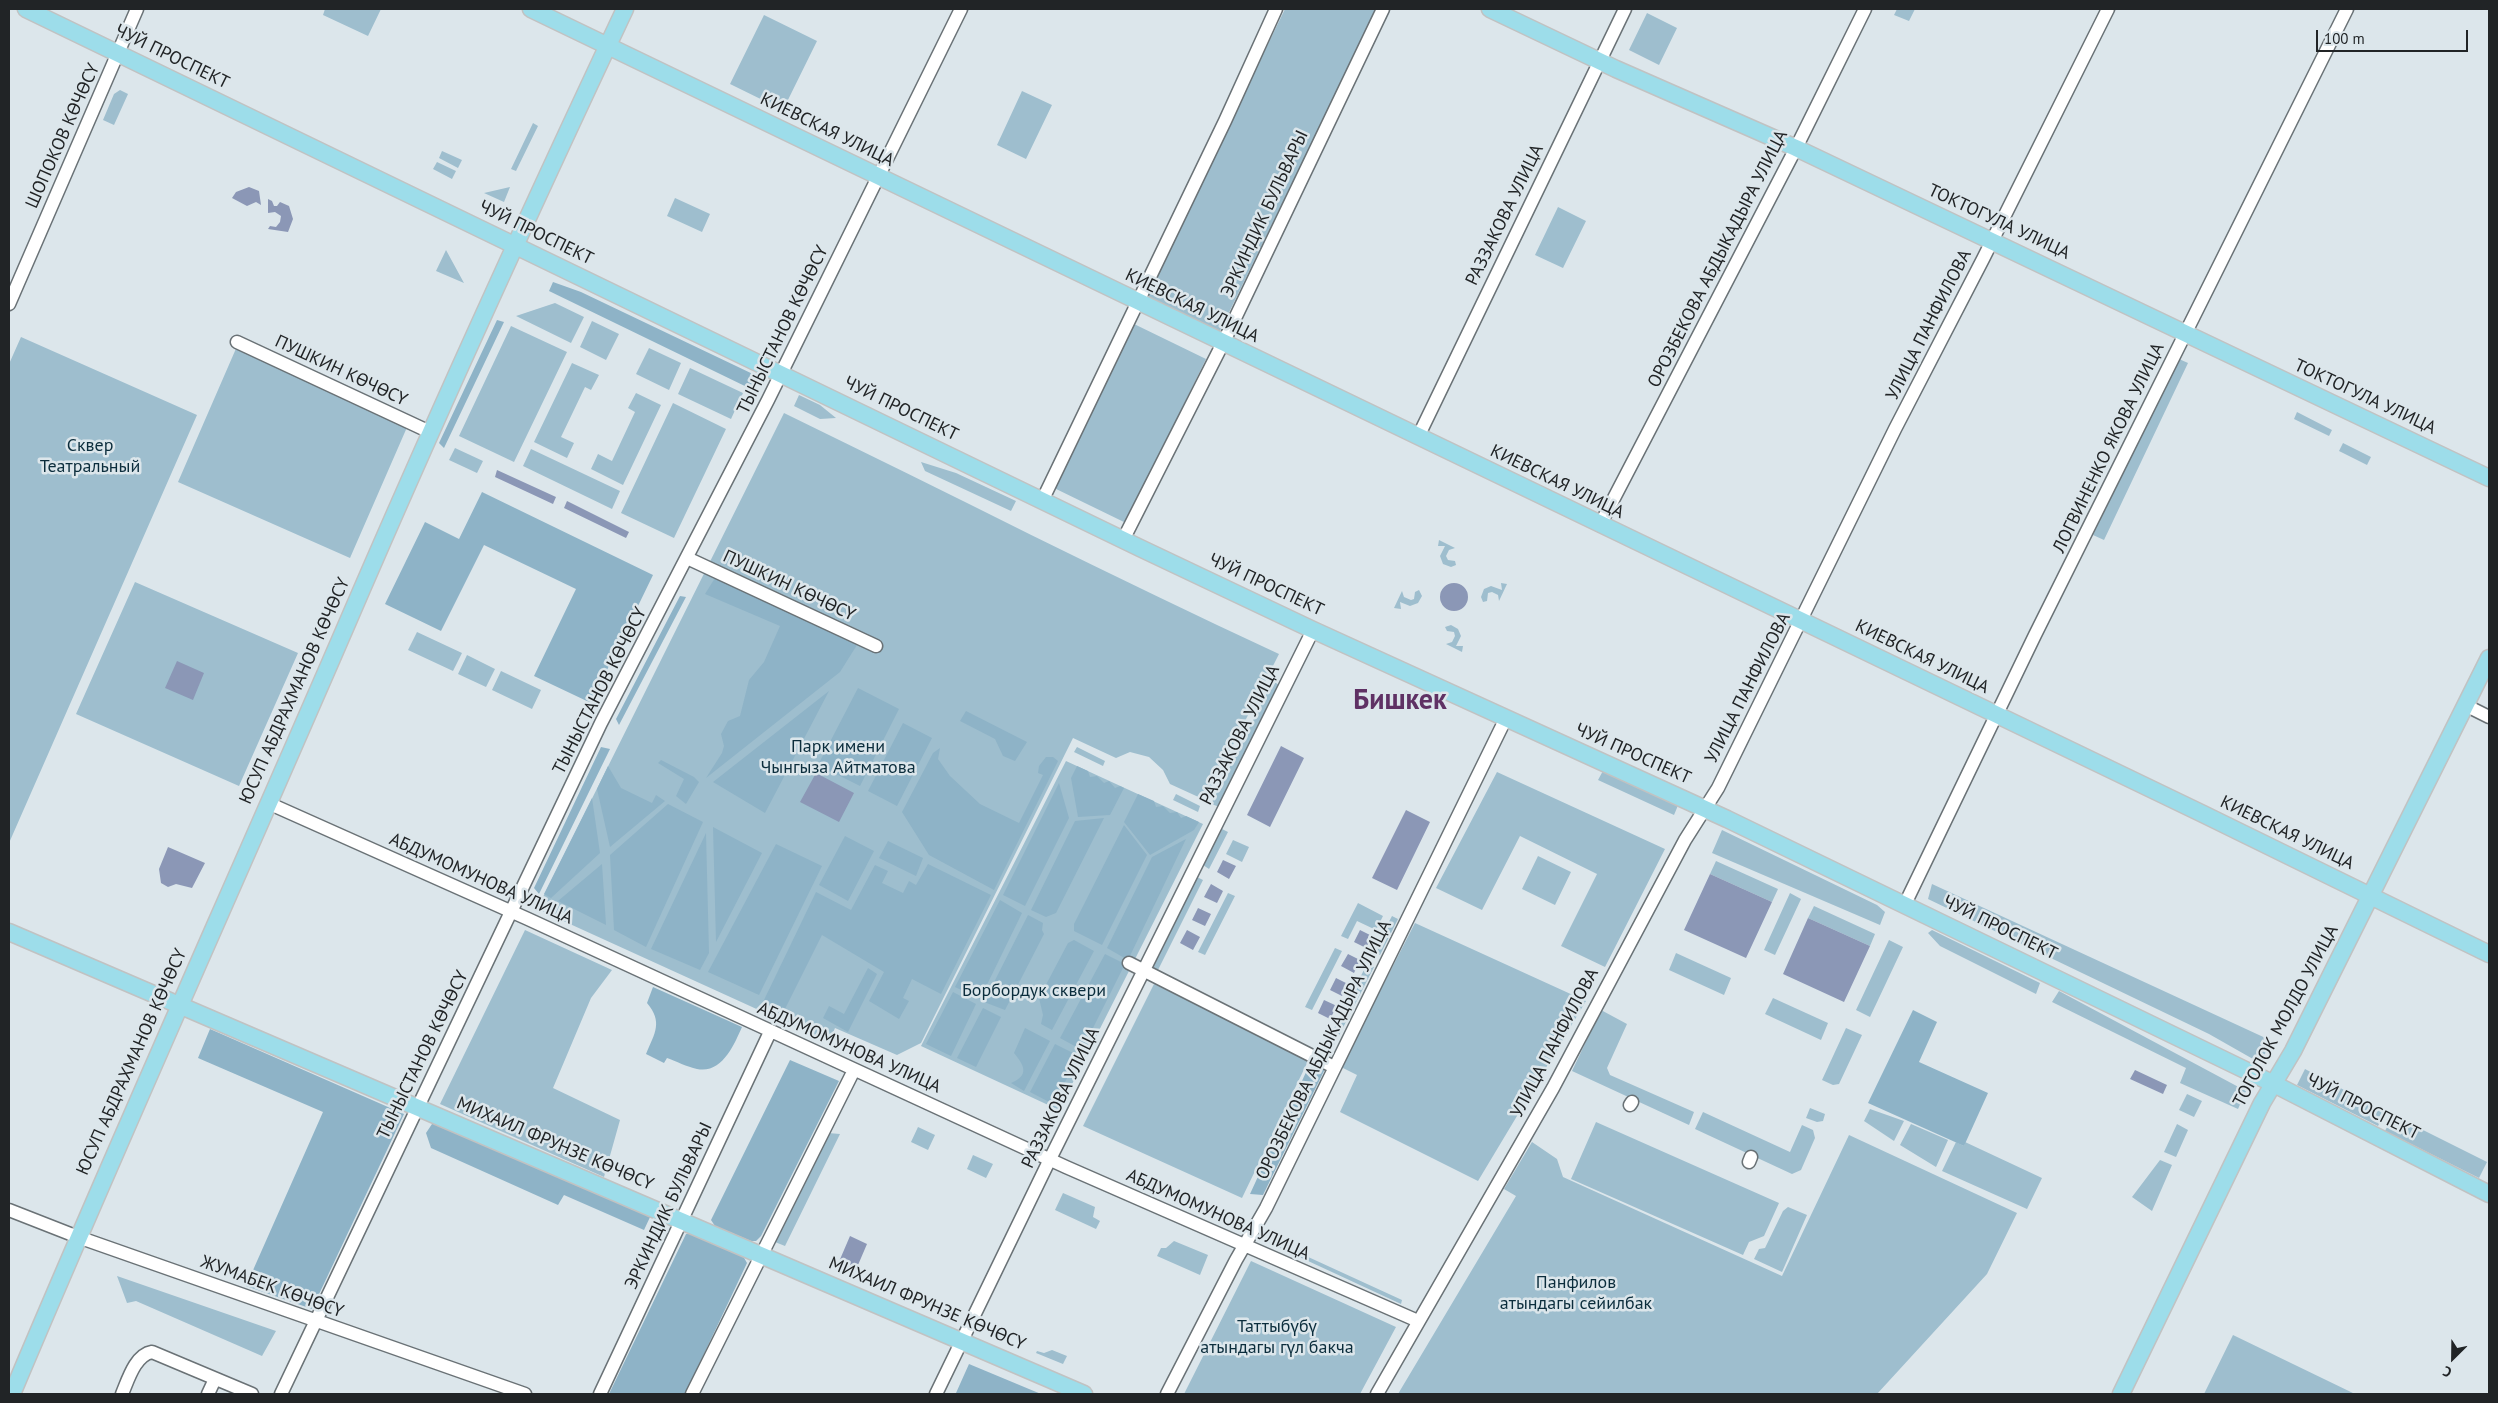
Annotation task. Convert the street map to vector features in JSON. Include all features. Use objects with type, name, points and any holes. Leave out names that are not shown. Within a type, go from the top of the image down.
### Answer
[{"type":"main road","name":"ЧУЙ ПРОСПЕКТ","points":[[26,9],[514,246],[782,373],[1123,540],[1313,630],[1705,808],[1905,904],[2274,1084],[2489,1194]]},
{"type":"main road","name":"КИЕВСКАЯ УЛИЦА","points":[[531,9],[2371,895],[2489,954]]},
{"type":"main road","name":"ЮСУП АБДРАХМАНОВ КӨЧӨСҮ","points":[[12,1394],[78,1237],[430,432],[514,246],[625,9]]},
{"type":"main road","name":"ТОКТОГУЛА УЛИЦА","points":[[1490,9],[1599,61],[1796,148],[2489,478]]},
{"type":"main road","name":"ТОГОЛОК МОЛДО УЛИЦА","points":[[2121,1394],[2262,1103],[2297,1044],[2489,658]]},
{"type":"main road","name":"МИХАИЛ ФРУНЗЕ КӨЧӨСҮ","points":[[9,932],[1084,1394]]},
{"type":"street","name":"ШОПОКОВ КӨЧӨСҮ","points":[[9,304],[137,9]]},
{"type":"street","name":"ТЫНЫСТАНОВ КӨЧӨСҮ","points":[[281,1394],[317,1322],[417,1106],[602,723],[782,373],[962,9]]},
{"type":"street","points":[[1042,501],[1226,121],[1276,9]]},
{"type":"street","name":"ЭРКИНДИК БУЛЬВАРЫ","points":[[1123,540],[1223,343],[1383,9]]},
{"type":"street","name":"РАЗЗАКОВА УЛИЦА","points":[[1418,436],[1625,9]]},
{"type":"street","name":"ОРОЗБЕКОВА АБДЫКАДЫРА УЛИЦА","points":[[1600,525],[1796,148],[1865,9]]},
{"type":"street","name":"УЛИЦА ПАНФИЛОВА","points":[[1377,1394],[1553,1088],[1688,835],[1705,808],[1801,621],[1895,429],[2108,9]]},
{"type":"street","name":"ЛОГВИНЕНКО ЯКОВА УЛИЦА","points":[[1905,904],[1996,715],[2347,9]]},
{"type":"street","name":"ПУШКИН КӨЧӨСҮ","points":[[236,342],[430,432]]},
{"type":"street","name":"ПУШКИН КӨЧӨСҮ","points":[[687,558],[876,646]]},
{"type":"street","name":"РАЗЗАКОВА УЛИЦА","points":[[936,1394],[1143,970],[1313,630]]},
{"type":"street","points":[[2465,706],[2489,717]]},
{"type":"street","name":"ОРОЗБЕКОВА АБДЫКАДЫРА УЛИЦА","points":[[1167,1394],[1244,1245],[1266,1208],[1506,718]]},
{"type":"street","name":"АБДУМОМУНОВА УЛИЦА","points":[[268,803],[1050,1159],[1418,1321]]},
{"type":"street","points":[[1130,963],[1334,1067]]},
{"type":"street","name":"ЭРКИНДИК БУЛЬВАРЫ","points":[[600,1394],[770,1032]]},
{"type":"street","points":[[692,1394],[760,1254],[854,1070]]},
{"type":"street","name":"ЖУМАБЕК КӨЧӨСҮ","points":[[9,1210],[78,1237],[525,1394]]},
{"type":"street","points":[[122,1394],[136,1363],[143,1355],[152,1352],[252,1394]]},
{"type":"street","points":[[208,1394],[215,1378]]},
{"type":"green space","points":[[325,9],[381,9],[368,36],[323,15]]},
{"type":"green space","points":[[1285,9],[1377,9],[1217,337],[1143,301]]},
{"type":"green space","points":[[1897,9],[1915,9],[1909,21],[1894,15]]},
{"type":"green space","points":[[1647,13],[1677,28],[1659,65],[1629,50]]},
{"type":"green space","points":[[764,15],[817,41],[783,110],[730,84]]},
{"type":"green space","points":[[120,90],[128,94],[114,125],[103,120],[114,94]]},
{"type":"green space","points":[[1022,91],[1052,105],[1026,159],[997,145]]},
{"type":"green space","points":[[533,123],[538,126],[516,171],[511,169]]},
{"type":"green space","points":[[442,151],[462,160],[458,168],[439,158]]},
{"type":"green space","points":[[437,162],[456,171],[452,179],[433,169]]},
{"type":"green space","points":[[510,187],[504,202],[484,193]]},
{"type":"green space","points":[[675,198],[710,214],[702,232],[667,216]]},
{"type":"green space","points":[[1558,207],[1586,221],[1563,268],[1535,255]]},
{"type":"green space","points":[[446,250],[464,283],[436,271]]},
{"type":"green space","points":[[553,282],[581,292],[757,376],[751,389],[549,291]]},
{"type":"green space","points":[[555,303],[584,317],[571,343],[516,316]]},
{"type":"green space","points":[[497,320],[504,322],[444,448],[439,443]]},
{"type":"green space","points":[[592,321],[619,334],[606,360],[580,347]]},
{"type":"green space","points":[[1132,323],[1206,359],[1126,523],[1052,487]]},
{"type":"green space","points":[[511,326],[567,352],[514,462],[459,436]]},
{"type":"green space","name":"Сквер Театральный","points":[[21,337],[197,415],[9,843],[9,364]]},
{"type":"green space","points":[[238,344],[408,425],[350,558],[178,482]]},
{"type":"green space","points":[[649,348],[681,363],[669,390],[636,374]]},
{"type":"green space","points":[[2179,359],[2188,363],[2104,540],[2093,535]]},
{"type":"green space","points":[[572,363],[599,375],[591,390],[585,387],[561,437],[574,443],[567,458],[534,442]]},
{"type":"green space","points":[[690,368],[743,393],[731,419],[678,394]]},
{"type":"green space","points":[[636,393],[661,405],[623,485],[591,469],[598,454],[612,461],[635,412],[628,408]]},
{"type":"green space","points":[[799,395],[820,405],[836,418],[820,419],[794,406]]},
{"type":"green space","points":[[673,403],[726,429],[674,538],[621,513]]},
{"type":"green space","points":[[2297,412],[2332,430],[2329,436],[2294,419]]},
{"type":"green space","name":"Парк имени Чынгыза Айтматова","points":[[784,413],[1092,565],[1279,654],[1205,800],[1170,784],[1163,770],[1149,757],[1130,752],[1116,758],[1073,738],[921,1043],[897,1055],[835,1028],[829,1042],[537,909]]},
{"type":"green space","points":[[2343,443],[2371,457],[2367,465],[2339,451]]},
{"type":"green space","points":[[455,448],[483,461],[477,473],[449,460]]},
{"type":"green space","points":[[531,449],[620,491],[612,509],[523,466]]},
{"type":"green space","points":[[921,462],[956,473],[1016,501],[1011,511],[925,471]]},
{"type":"green space","points":[[482,492],[653,575],[591,703],[534,676],[576,589],[484,545],[441,631],[385,604],[425,522],[459,539]]},
{"type":"green space","points":[[1439,540],[1455,548],[1449,550],[1446,556],[1448,560],[1455,561],[1456,565],[1451,567],[1443,564],[1440,556],[1445,546],[1438,546]]},
{"type":"green space","points":[[715,578],[857,645],[840,672],[706,778],[722,753],[724,746],[721,734],[728,721],[740,716],[749,680],[764,662],[780,626],[705,594]]},
{"type":"green space","points":[[135,582],[298,653],[239,786],[76,714]]},
{"type":"green space","points":[[1501,583],[1507,584],[1499,601],[1498,595],[1492,592],[1488,593],[1487,601],[1483,602],[1481,597],[1484,589],[1491,586],[1502,590]]},
{"type":"green space","points":[[1419,590],[1422,596],[1418,603],[1410,606],[1400,602],[1401,609],[1394,608],[1402,591],[1404,597],[1411,600],[1414,599],[1415,592]]},
{"type":"green space","points":[[680,596],[686,597],[619,725],[616,719]]},
{"type":"green space","points":[[1451,625],[1458,629],[1461,636],[1456,646],[1463,646],[1462,652],[1446,644],[1452,642],[1455,636],[1454,632],[1447,631],[1445,627]]},
{"type":"green space","points":[[417,632],[462,653],[453,671],[408,650]]},
{"type":"green space","points":[[467,655],[495,669],[486,687],[458,674]]},
{"type":"green space","points":[[501,671],[541,690],[532,709],[492,690]]},
{"type":"green space","points":[[1273,681],[1279,685],[1220,807],[1211,804]]},
{"type":"green space","points":[[858,688],[899,709],[860,786],[818,765]]},
{"type":"green space","points":[[829,691],[765,813],[713,782]]},
{"type":"green space","points":[[966,711],[1027,742],[1015,761],[1003,756],[995,739],[960,721]]},
{"type":"green space","points":[[903,723],[932,738],[897,806],[868,791]]},
{"type":"green space","points":[[601,747],[610,749],[539,894],[534,888]]},
{"type":"green space","points":[[1077,747],[1105,761],[1103,766],[1074,752]]},
{"type":"green space","points":[[940,748],[938,759],[950,776],[980,804],[1019,823],[1043,775],[1038,773],[1039,766],[1046,757],[1053,757],[1058,761],[994,890],[929,855],[902,812],[933,753]]},
{"type":"green space","points":[[661,760],[694,777],[699,782],[686,804],[676,796],[684,779],[658,763]]},
{"type":"green space","name":"Борбордук сквери","points":[[1066,761],[1203,824],[1059,1110],[921,1046]]},
{"type":"green space","points":[[608,766],[621,788],[652,803],[656,795],[665,801],[610,847],[597,789]]},
{"type":"green space","points":[[1077,766],[1088,771],[1090,777],[1097,776],[1104,783],[1109,781],[1115,788],[1120,786],[1124,788],[1110,815],[1078,817],[1071,778]]},
{"type":"green space","points":[[1604,769],[1679,803],[1674,815],[1598,780]]},
{"type":"green space","points":[[1497,772],[1665,849],[1605,967],[1561,946],[1597,874],[1520,836],[1482,910],[1436,888]]},
{"type":"green space","points":[[1059,783],[1069,818],[1025,906],[1003,895]]},
{"type":"green space","points":[[1138,794],[1154,801],[1156,807],[1163,806],[1170,813],[1177,812],[1181,818],[1186,816],[1199,822],[1194,830],[1150,855],[1124,822]]},
{"type":"green space","points":[[1176,794],[1200,806],[1198,812],[1173,800]]},
{"type":"green space","points":[[592,798],[600,853],[551,898],[544,894]]},
{"type":"green space","points":[[668,804],[703,822],[646,947],[614,930],[610,855]]},
{"type":"green space","points":[[1104,818],[1056,913],[1046,917],[1031,910],[1075,821]]},
{"type":"green space","points":[[1124,825],[1147,855],[1102,945],[1074,931],[1074,924]]},
{"type":"green space","points":[[713,827],[762,853],[716,942]]},
{"type":"green space","points":[[1222,829],[1228,832],[1209,869],[1203,865]]},
{"type":"green space","points":[[1722,830],[1877,905],[1885,912],[1880,925],[1712,853]]},
{"type":"green space","points":[[706,833],[709,953],[700,970],[651,949]]},
{"type":"green space","points":[[845,836],[874,851],[848,901],[819,885]]},
{"type":"green space","points":[[1186,839],[1128,960],[1107,948],[1152,857]]},
{"type":"green space","points":[[1233,840],[1249,847],[1242,862],[1226,854]]},
{"type":"green space","points":[[888,841],[923,858],[916,876],[879,858]]},
{"type":"green space","points":[[776,844],[822,866],[759,995],[708,972]]},
{"type":"green space","points":[[1538,856],[1571,872],[1555,905],[1522,889]]},
{"type":"green space","points":[[1716,861],[1778,889],[1772,902],[1710,874]]},
{"type":"green space","points":[[602,864],[606,925],[558,901]]},
{"type":"green space","points":[[928,864],[991,895],[941,994],[912,979],[903,998],[909,1001],[899,1019],[869,1001],[884,972],[822,935],[785,1009],[764,1000],[816,892],[851,910],[875,865],[888,871],[882,883],[903,893],[909,881],[916,885]]},
{"type":"green space","points":[[1197,877],[1203,880],[1157,972],[1150,969]]},
{"type":"green space","points":[[1932,884],[2272,1041],[2260,1063],[2209,1034],[1928,899]]},
{"type":"green space","points":[[1228,893],[1235,896],[1205,955],[1198,952]]},
{"type":"green space","points":[[1790,893],[1801,899],[1775,955],[1764,950]]},
{"type":"green space","points":[[1000,900],[1022,913],[980,999],[955,987]]},
{"type":"green space","points":[[1358,903],[1383,916],[1376,930],[1357,921],[1348,939],[1341,936]]},
{"type":"green space","points":[[1814,906],[1875,934],[1870,946],[1808,918]]},
{"type":"green space","points":[[1028,915],[1043,923],[1042,930],[1044,934],[1005,1010],[984,1002]]},
{"type":"green space","points":[[1392,916],[1398,919],[1380,955],[1373,952]]},
{"type":"green space","points":[[1415,923],[1586,1001],[1478,1181],[1340,1112],[1357,1075],[1341,1067]]},
{"type":"green space","points":[[525,930],[612,970],[591,998],[553,1088],[620,1120],[604,1177],[440,1104]]},
{"type":"green space","points":[[1932,930],[2040,983],[2036,994],[1940,946],[1928,933]]},
{"type":"green space","points":[[1074,940],[1094,951],[1052,1030],[1041,1024],[1043,1015],[1039,998],[1068,943]]},
{"type":"green space","points":[[1889,940],[1903,947],[1870,1017],[1856,1010]]},
{"type":"green space","points":[[1335,948],[1342,951],[1312,1010],[1305,1007]]},
{"type":"green space","points":[[1676,953],[1731,978],[1724,995],[1669,970]]},
{"type":"green space","points":[[1105,954],[1125,964],[1082,1050],[1060,1038]]},
{"type":"green space","points":[[1367,964],[1374,967],[1327,1059],[1320,1056]]},
{"type":"green space","points":[[868,968],[877,974],[848,1032],[823,1018],[829,1006],[844,1014]]},
{"type":"green space","points":[[1154,984],[1309,1059],[1242,1198],[1083,1126]]},
{"type":"green space","points":[[653,987],[742,1027],[731,1050],[720,1063],[706,1069],[697,1069],[667,1058],[664,1063],[646,1054],[656,1028],[655,1016],[647,1003]]},
{"type":"green space","points":[[2059,991],[2246,1091],[2238,1109],[2180,1083],[2186,1068],[2052,1002]]},
{"type":"green space","points":[[953,992],[976,1004],[951,1056],[926,1044]]},
{"type":"green space","points":[[1773,998],[1828,1023],[1821,1040],[1765,1014]]},
{"type":"green space","points":[[983,1008],[1001,1017],[976,1067],[957,1058]]},
{"type":"green space","points":[[1601,1010],[1627,1024],[1607,1068],[1610,1075],[1694,1112],[1689,1125],[1572,1071]]},
{"type":"green space","points":[[1913,1010],[1937,1022],[1919,1062],[1988,1093],[1964,1146],[1868,1103]]},
{"type":"green space","points":[[1025,1028],[1050,1041],[1024,1091],[1011,1083],[1021,1077],[1023,1073],[1022,1066],[1014,1053]]},
{"type":"green space","points":[[1846,1028],[1862,1035],[1839,1084],[1833,1085],[1822,1080]]},
{"type":"green space","points":[[210,1029],[404,1114],[312,1309],[246,1286],[323,1112],[198,1058]]},
{"type":"green space","points":[[1055,1044],[1079,1056],[1053,1104],[1030,1092]]},
{"type":"green space","points":[[790,1060],[839,1081],[761,1236],[756,1241],[751,1241],[715,1226],[711,1220]]},
{"type":"green space","points":[[1316,1064],[1325,1069],[1263,1195],[1250,1194],[1307,1070]]},
{"type":"green space","points":[[2305,1069],[2385,1112],[2378,1126],[2297,1085]]},
{"type":"green space","points":[[2187,1094],[2202,1101],[2194,1117],[2179,1110]]},
{"type":"green space","points":[[1810,1108],[1825,1114],[1823,1121],[1817,1122],[1806,1118]]},
{"type":"green space","points":[[1870,1109],[1904,1121],[1894,1141],[1864,1121]]},
{"type":"green space","points":[[1703,1112],[1790,1152],[1802,1125],[1813,1130],[1815,1138],[1801,1170],[1792,1174],[1695,1129]]},
{"type":"green space","points":[[2393,1115],[2487,1162],[2479,1178],[2385,1131]]},
{"type":"green space","points":[[434,1121],[651,1215],[644,1230],[564,1195],[558,1205],[431,1148],[426,1133]]},
{"type":"green space","points":[[1596,1122],[1779,1203],[1764,1236],[1749,1242],[1743,1255],[1571,1179]]},
{"type":"green space","points":[[1911,1124],[1948,1140],[1936,1167],[1900,1145]]},
{"type":"green space","points":[[2177,1124],[2188,1130],[2176,1157],[2164,1152]]},
{"type":"green space","points":[[918,1127],[935,1135],[928,1150],[911,1142]]},
{"type":"green space","points":[[828,1133],[840,1134],[785,1246],[775,1242]]},
{"type":"green space","name":"Панфилов атындагы сейилбак","points":[[1849,1135],[2017,1213],[1987,1274],[1877,1394],[1398,1394],[1516,1196],[1504,1189],[1532,1142],[1557,1159],[1563,1177],[1782,1276]]},
{"type":"green space","points":[[1956,1142],[1964,1146],[1965,1142],[2042,1178],[2027,1209],[1942,1171]]},
{"type":"green space","points":[[973,1155],[993,1164],[986,1178],[967,1169]]},
{"type":"green space","points":[[2160,1160],[2172,1165],[2152,1211],[2132,1197]]},
{"type":"green space","points":[[1063,1193],[1095,1207],[1093,1217],[1100,1221],[1096,1229],[1055,1210]]},
{"type":"green space","points":[[1788,1207],[1807,1215],[1782,1272],[1754,1259],[1759,1249],[1765,1248],[1783,1211]]},
{"type":"green space","points":[[686,1234],[692,1234],[743,1256],[747,1263],[685,1394],[609,1394]]},
{"type":"green space","points":[[1269,1239],[1402,1300],[1401,1304],[1267,1242]]},
{"type":"green space","points":[[1174,1241],[1208,1255],[1200,1275],[1157,1256],[1161,1248],[1166,1248]]},
{"type":"green space","name":"Таттыбүбү атындагы гүл бакча","points":[[1251,1261],[1396,1327],[1360,1394],[1184,1394]]},
{"type":"green space","points":[[117,1276],[276,1331],[262,1356],[136,1301],[127,1303]]},
{"type":"green space","points":[[2233,1335],[2355,1394],[2204,1394]]},
{"type":"green space","points":[[1052,1350],[1067,1356],[1063,1364],[1036,1353],[1037,1351],[1044,1353]]},
{"type":"green space","points":[[969,1364],[1041,1394],[956,1393]]},
{"type":"shaded area","points":[[249,187],[259,191],[261,205],[256,202],[247,206],[232,198],[236,192]]},
{"type":"shaded area","points":[[268,199],[272,201],[274,206],[277,206],[280,202],[289,206],[293,219],[288,232],[268,229],[270,226],[276,227],[280,222],[281,216],[275,212],[268,213]]},
{"type":"shaded area","points":[[497,470],[556,497],[553,504],[495,477]]},
{"type":"shaded area","points":[[567,501],[629,532],[626,538],[564,508]]},
{"type":"shaded area","points":[[1454,583],[1464,587],[1468,597],[1464,607],[1454,611],[1444,607],[1440,597],[1444,587]]},
{"type":"shaded area","points":[[177,661],[204,673],[193,700],[165,688]]},
{"type":"shaded area","points":[[1281,746],[1304,758],[1270,827],[1247,815]]},
{"type":"shaded area","points":[[816,773],[854,793],[839,822],[800,802]]},
{"type":"shaded area","points":[[1406,810],[1430,822],[1397,890],[1372,878]]},
{"type":"shaded area","points":[[168,847],[205,863],[192,888],[176,884],[168,887],[161,883],[159,869]]},
{"type":"shaded area","points":[[1223,860],[1236,866],[1229,879],[1217,872]]},
{"type":"shaded area","points":[[1710,874],[1772,902],[1746,958],[1684,930]]},
{"type":"shaded area","points":[[1211,884],[1223,891],[1217,903],[1204,897]]},
{"type":"shaded area","points":[[1198,908],[1211,914],[1205,926],[1192,920]]},
{"type":"shaded area","points":[[1808,918],[1870,946],[1844,1002],[1783,974]]},
{"type":"shaded area","points":[[1187,930],[1200,937],[1193,950],[1180,943]]},
{"type":"shaded area","points":[[1360,930],[1372,936],[1366,948],[1354,942]]},
{"type":"shaded area","points":[[1348,954],[1360,960],[1354,973],[1341,966]]},
{"type":"shaded area","points":[[1336,978],[1348,984],[1342,996],[1330,990]]},
{"type":"shaded area","points":[[1324,1000],[1337,1006],[1330,1019],[1318,1013]]},
{"type":"shaded area","points":[[2135,1070],[2167,1085],[2163,1094],[2130,1079]]},
{"type":"shaded area","points":[[850,1236],[867,1244],[855,1272],[838,1264]]},
{"type":"district","name":"Бишкек","points":[[1400,701]]}]
